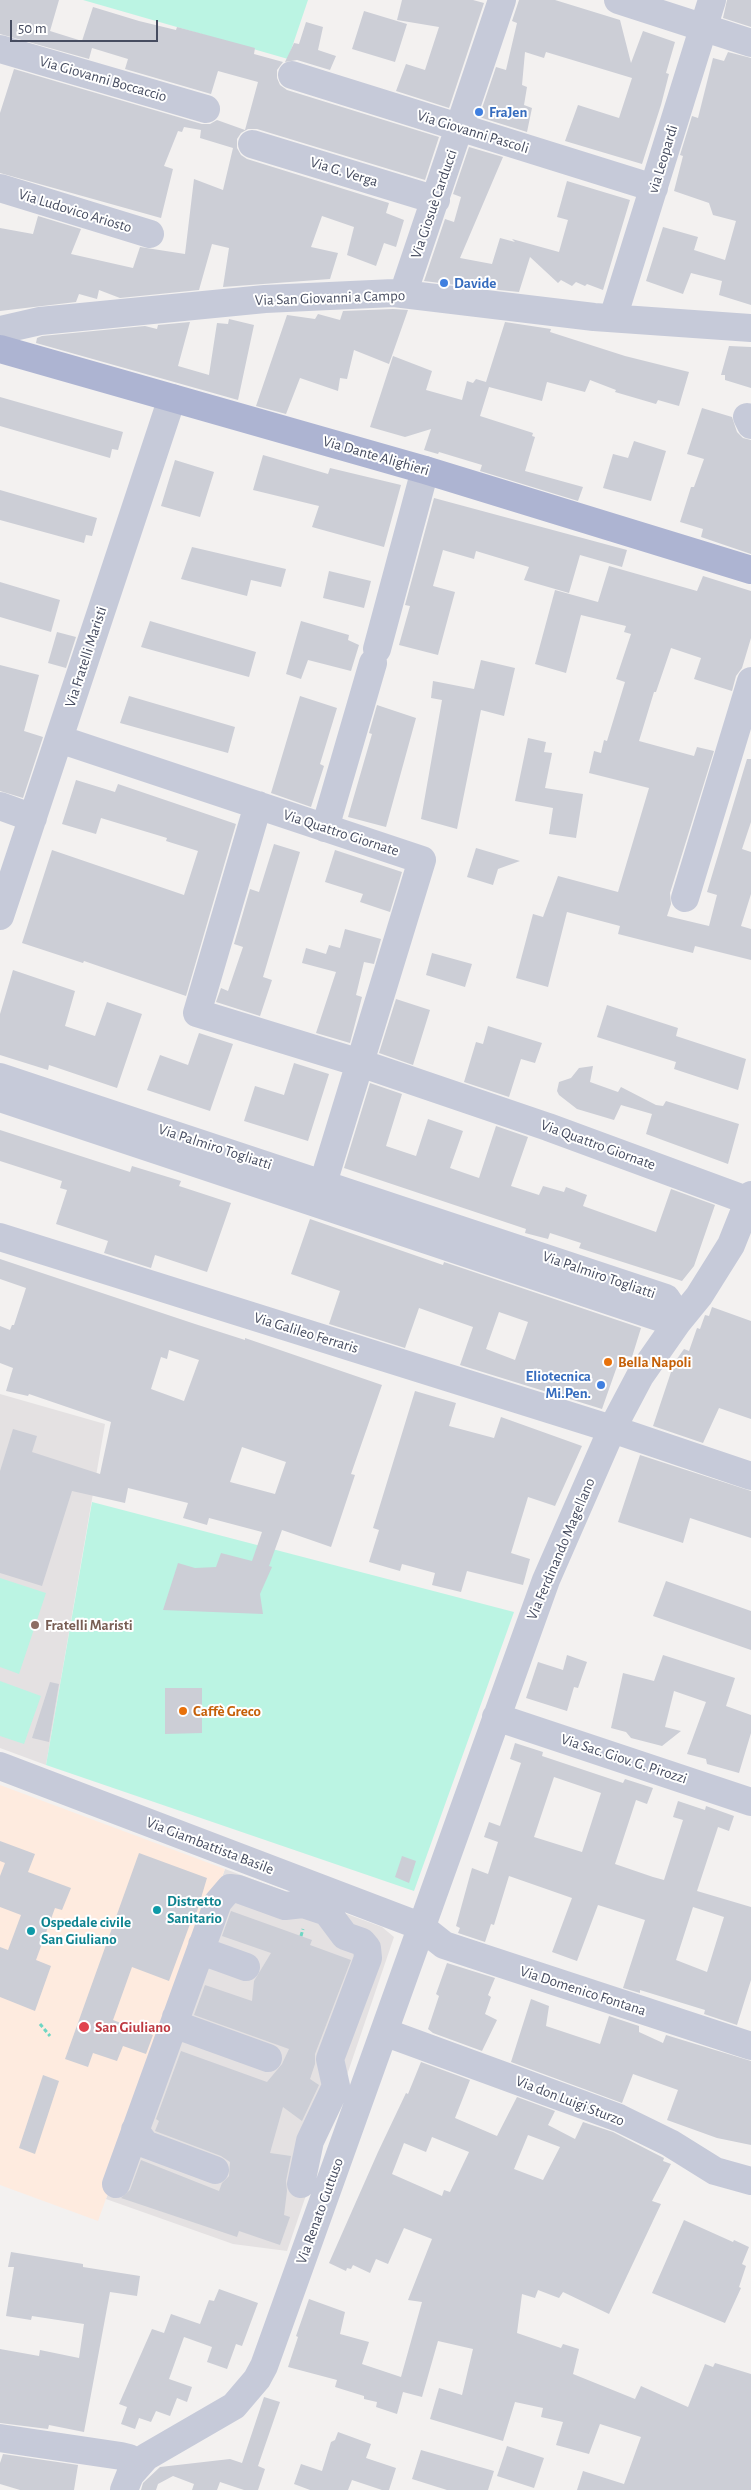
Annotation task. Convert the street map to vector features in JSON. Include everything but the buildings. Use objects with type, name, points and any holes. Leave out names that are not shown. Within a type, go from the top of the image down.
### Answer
[{"type":"main road","name":"Via Dante Alighieri","points":[[0,349],[425,470],[751,570]]},
{"type":"street","name":"Via Giosuè Carducci","points":[[403,294],[502,0]]},
{"type":"street","points":[[618,0],[751,44]]},
{"type":"street","name":"via Leopardi","points":[[614,318],[712,0]]},
{"type":"street","name":"Via Giovanni Boccaccio","points":[[1,54],[206,109]]},
{"type":"street","name":"Via Giovanni Pascoli","points":[[292,75],[654,188]]},
{"type":"street","name":"Via G. Verga","points":[[252,144],[436,200]]},
{"type":"street","name":"Via Ludovico Ariosto","points":[[0,188],[150,234]]},
{"type":"street","name":"Via San Giovanni a Campo","points":[[0,330],[40,322],[265,299],[403,294],[614,318],[751,328]]},
{"type":"street","name":"Via Fratelli Maristi","points":[[0,916],[172,398]]},
{"type":"street","points":[[325,828],[375,656],[425,470]]},
{"type":"street","points":[[685,898],[751,681]]},
{"type":"street","name":"Via Quattro Giornate","points":[[59,739],[422,860],[320,1192]]},
{"type":"street","points":[[0,806],[33,818]]},
{"type":"street","points":[[258,806],[197,1014],[360,1063]]},
{"type":"street","name":"Via Quattro Giornate","points":[[360,1063],[750,1198]]},
{"type":"street","name":"Via Palmiro Togliatti","points":[[0,1076],[658,1317],[680,1319]]},
{"type":"street","name":"Via Palmiro Togliatti","points":[[0,1098],[320,1192]]},
{"type":"street","name":"Via Ferdinando Magellano","points":[[420,1926],[546,1580],[612,1429],[640,1376],[698,1296],[731,1245],[750,1198]]},
{"type":"street","name":"Via Galileo Ferraris","points":[[0,1238],[612,1429],[751,1476]]},
{"type":"street","name":"Via Sac. Giov. G. Pirozzi","points":[[496,1717],[751,1802]]},
{"type":"street","name":"Via Giambattista Basile","points":[[0,1766],[315,1897],[420,1926]]},
{"type":"street","points":[[116,2184],[218,1902],[230,1888],[238,1889],[285,1906],[303,1904],[315,1897],[345,1936],[362,1942],[368,1948],[368,1958],[330,2059],[336,2086],[300,2138],[301,2184]]},
{"type":"street","name":"Via Renato Guttuso","points":[[148,2456],[234,2406],[257,2379],[264,2366],[420,1926]]},
{"type":"street","name":"Via Domenico Fontana","points":[[420,1926],[444,1945],[751,2046]]},
{"type":"street","points":[[202,1945],[210,1954],[246,1967]]},
{"type":"street","points":[[176,2017],[182,2027],[268,2058]]},
{"type":"street","name":"Via don Luigi Sturzo","points":[[384,2032],[619,2118],[670,2143],[715,2171],[751,2180]]},
{"type":"street","points":[[135,2130],[145,2144],[215,2170]]},
{"type":"street","points":[[300,2138],[341,2152]]},
{"type":"street","points":[[0,2438],[129,2458],[148,2456]]},
{"type":"street","points":[[124,2490],[130,2475],[148,2456]]},
{"type":"path","points":[[40,2024],[50,2036]]},
{"type":"shaded area","name":"Fratelli Maristi","points":[[0,1394],[105,1424],[46,1765],[0,1748]]},
{"type":"shaded area","name":"San Giuliano","points":[[0,1785],[225,1869],[98,2221],[0,2185]]},
{"type":"shaded area","points":[[225,1869],[382,1927],[394,1937],[287,2251],[233,2244],[106,2199]]},
{"type":"green space","points":[[83,0],[308,0],[288,59]]},
{"type":"green space","points":[[92,1502],[514,1612],[414,1891],[46,1765]]},
{"type":"green space","points":[[0,1578],[46,1593],[19,1674],[0,1667]]},
{"type":"green space","points":[[0,1681],[41,1696],[24,1744],[0,1736]]},
{"type":"place","name":"FraJen","points":[[479,112]]},
{"type":"place","name":"Davide","points":[[444,283]]},
{"type":"place","name":"Bella Napoli","points":[[608,1362]]},
{"type":"place","name":"Eliotecnica Mi.Pen.","points":[[601,1385]]},
{"type":"place","name":"Fratelli Maristi","points":[[35,1625]]},
{"type":"place","name":"Caffè Greco","points":[[183,1711]]},
{"type":"place","name":"Distretto Sanitario","points":[[157,1910]]},
{"type":"place","name":"Ospedale civile San Giuliano","points":[[31,1931]]},
{"type":"place","name":"San Giuliano","points":[[84,2027]]}]
